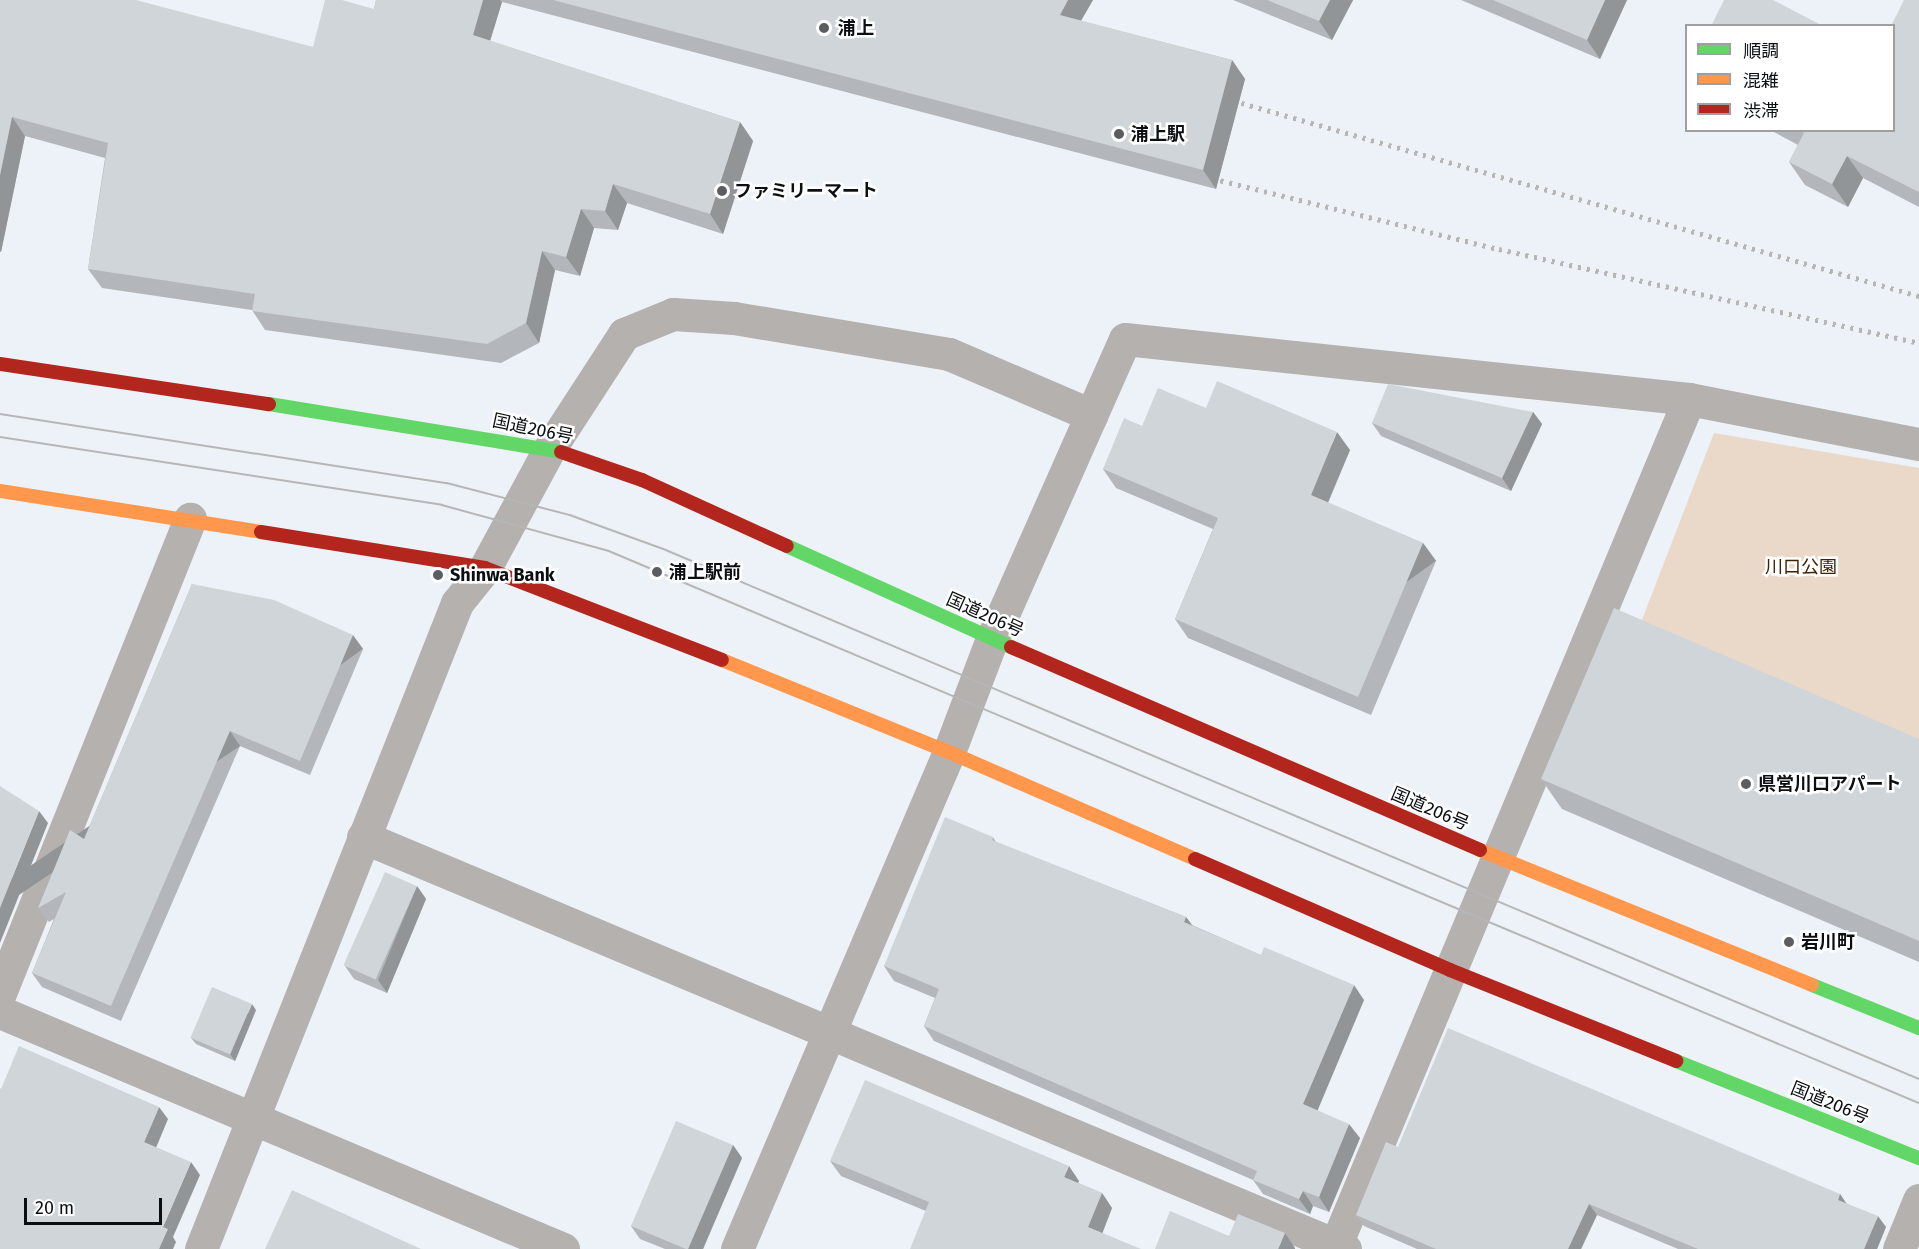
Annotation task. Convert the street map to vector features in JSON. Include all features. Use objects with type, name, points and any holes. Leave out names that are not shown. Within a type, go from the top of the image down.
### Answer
[{"type":"highway","name":"国道206号","points":[[0,364],[550,448],[642,480],[993,639],[1497,857],[1919,1028]]},
{"type":"highway","name":"国道206号","points":[[0,491],[190,519],[485,568],[577,601],[949,752],[1450,970],[1919,1158]]},
{"type":"street","points":[[201,1249],[249,1119],[457,603],[485,568],[550,448],[624,334],[673,314],[734,318],[949,354],[1091,415]]},
{"type":"street","points":[[737,1249],[949,752],[993,639],[1125,339],[1689,399],[1919,444]]},
{"type":"street","points":[[363,837],[1338,1248],[1450,970],[1689,399]]},
{"type":"street","points":[[0,993],[190,519]]},
{"type":"street","points":[[0,1012],[249,1119],[563,1249]]},
{"type":"street","points":[[1899,1249],[1919,1200]]},
{"type":"green space","name":"川口公園","points":[[1714,433],[1919,468],[1919,744],[1640,625]]},
{"type":"building","points":[[0,0],[136,0],[313,47],[325,0],[342,0],[374,9],[376,0],[483,0],[473,35],[740,122],[710,214],[613,184],[605,211],[581,209],[566,257],[542,251],[526,323],[487,344],[252,311],[255,294],[88,269],[108,143],[12,117],[0,175]]},
{"type":"building","name":"浦上駅","points":[[553,0],[1068,0],[1060,15],[1232,60],[1203,170]]},
{"type":"building","points":[[1267,0],[1330,0],[1319,21]]},
{"type":"building","points":[[1493,0],[1605,0],[1587,40]]},
{"type":"building","points":[[1724,0],[1773,0],[1819,24],[1712,24]]},
{"type":"building","points":[[1904,0],[1919,0],[1919,192],[1847,156],[1832,184],[1789,162],[1804,133],[1802,132],[1895,132],[1895,24],[1892,24]]},
{"type":"building","points":[[1217,381],[1337,432],[1311,495],[1423,543],[1358,697],[1175,619],[1218,518],[1103,469],[1124,418],[1142,426],[1158,388],[1206,408]]},
{"type":"building","points":[[1388,384],[1533,412],[1502,478],[1372,423]]},
{"type":"building","points":[[192,584],[274,600],[353,635],[300,761],[230,731],[111,1006],[32,973],[66,892],[38,908],[70,830],[84,839]]},
{"type":"building","name":"県営川口アパート","points":[[1614,608],[1919,739],[1919,941],[1541,779]]},
{"type":"building","points":[[0,786],[39,811],[0,908]]},
{"type":"building","points":[[945,817],[993,837],[992,840],[1186,917],[1184,922],[1261,955],[1264,947],[1354,985],[1303,1104],[1349,1124],[1319,1197],[1303,1191],[1299,1199],[1253,1180],[1257,1171],[924,1026],[939,989],[884,966]]},
{"type":"building","points":[[385,872],[417,886],[375,979],[344,965]]},
{"type":"building","points":[[212,987],[252,1004],[230,1054],[191,1038]]},
{"type":"building","points":[[1448,1028],[1840,1194],[1838,1200],[1878,1216],[1864,1249],[1698,1249],[1589,1204],[1568,1249],[1436,1249],[1356,1215],[1386,1142],[1398,1147]]},
{"type":"building","points":[[19,1046],[159,1107],[144,1142],[191,1162],[163,1227],[168,1229],[159,1249],[0,1249],[0,1088]]},
{"type":"building","points":[[865,1080],[1069,1166],[1064,1177],[1102,1193],[1088,1227],[1141,1249],[910,1249],[929,1202],[830,1161]]},
{"type":"building","points":[[676,1121],[733,1145],[688,1249],[631,1226]]},
{"type":"building","points":[[292,1190],[421,1249],[265,1249]]},
{"type":"building","points":[[1170,1211],[1229,1236],[1238,1214],[1285,1233],[1278,1249],[1155,1249]]},
{"type":"tram line","points":[[0,414],[447,483],[570,515],[666,550],[1919,1079]]},
{"type":"tram line","points":[[0,437],[442,505],[609,551],[1919,1103]]},
{"type":"railway","points":[[1224,98],[1919,296]]},
{"type":"railway","points":[[1203,176],[1499,249],[1919,343]]},
{"type":"traffic: fast","points":[[269,404],[561,452]]},
{"type":"traffic: fast","points":[[787,546],[1011,647]]},
{"type":"traffic: fast","points":[[1812,985],[1919,1028]]},
{"type":"traffic: fast","points":[[1676,1061],[1919,1158]]},
{"type":"traffic: slow","points":[[0,491],[261,532]]},
{"type":"traffic: slow","points":[[722,660],[949,752],[1195,859]]},
{"type":"traffic: slow","points":[[1480,850],[1812,985]]},
{"type":"traffic: jam","points":[[0,364],[269,404]]},
{"type":"traffic: jam","points":[[561,452],[642,480],[787,546]]},
{"type":"traffic: jam","points":[[261,532],[485,568],[722,660]]},
{"type":"traffic: jam","points":[[1011,647],[1480,850]]},
{"type":"traffic: jam","points":[[1195,859],[1450,970],[1676,1061]]},
{"type":"place","name":"浦上","points":[[824,28]]},
{"type":"place","name":"浦上駅","points":[[1119,134]]},
{"type":"place","name":"ファミリーマート","points":[[722,191]]},
{"type":"place","name":"浦上駅前","points":[[657,572]]},
{"type":"place","name":"Shinwa Bank","points":[[438,575]]},
{"type":"place","name":"県営川口アパート","points":[[1746,784]]},
{"type":"place","name":"岩川町","points":[[1789,942]]}]
